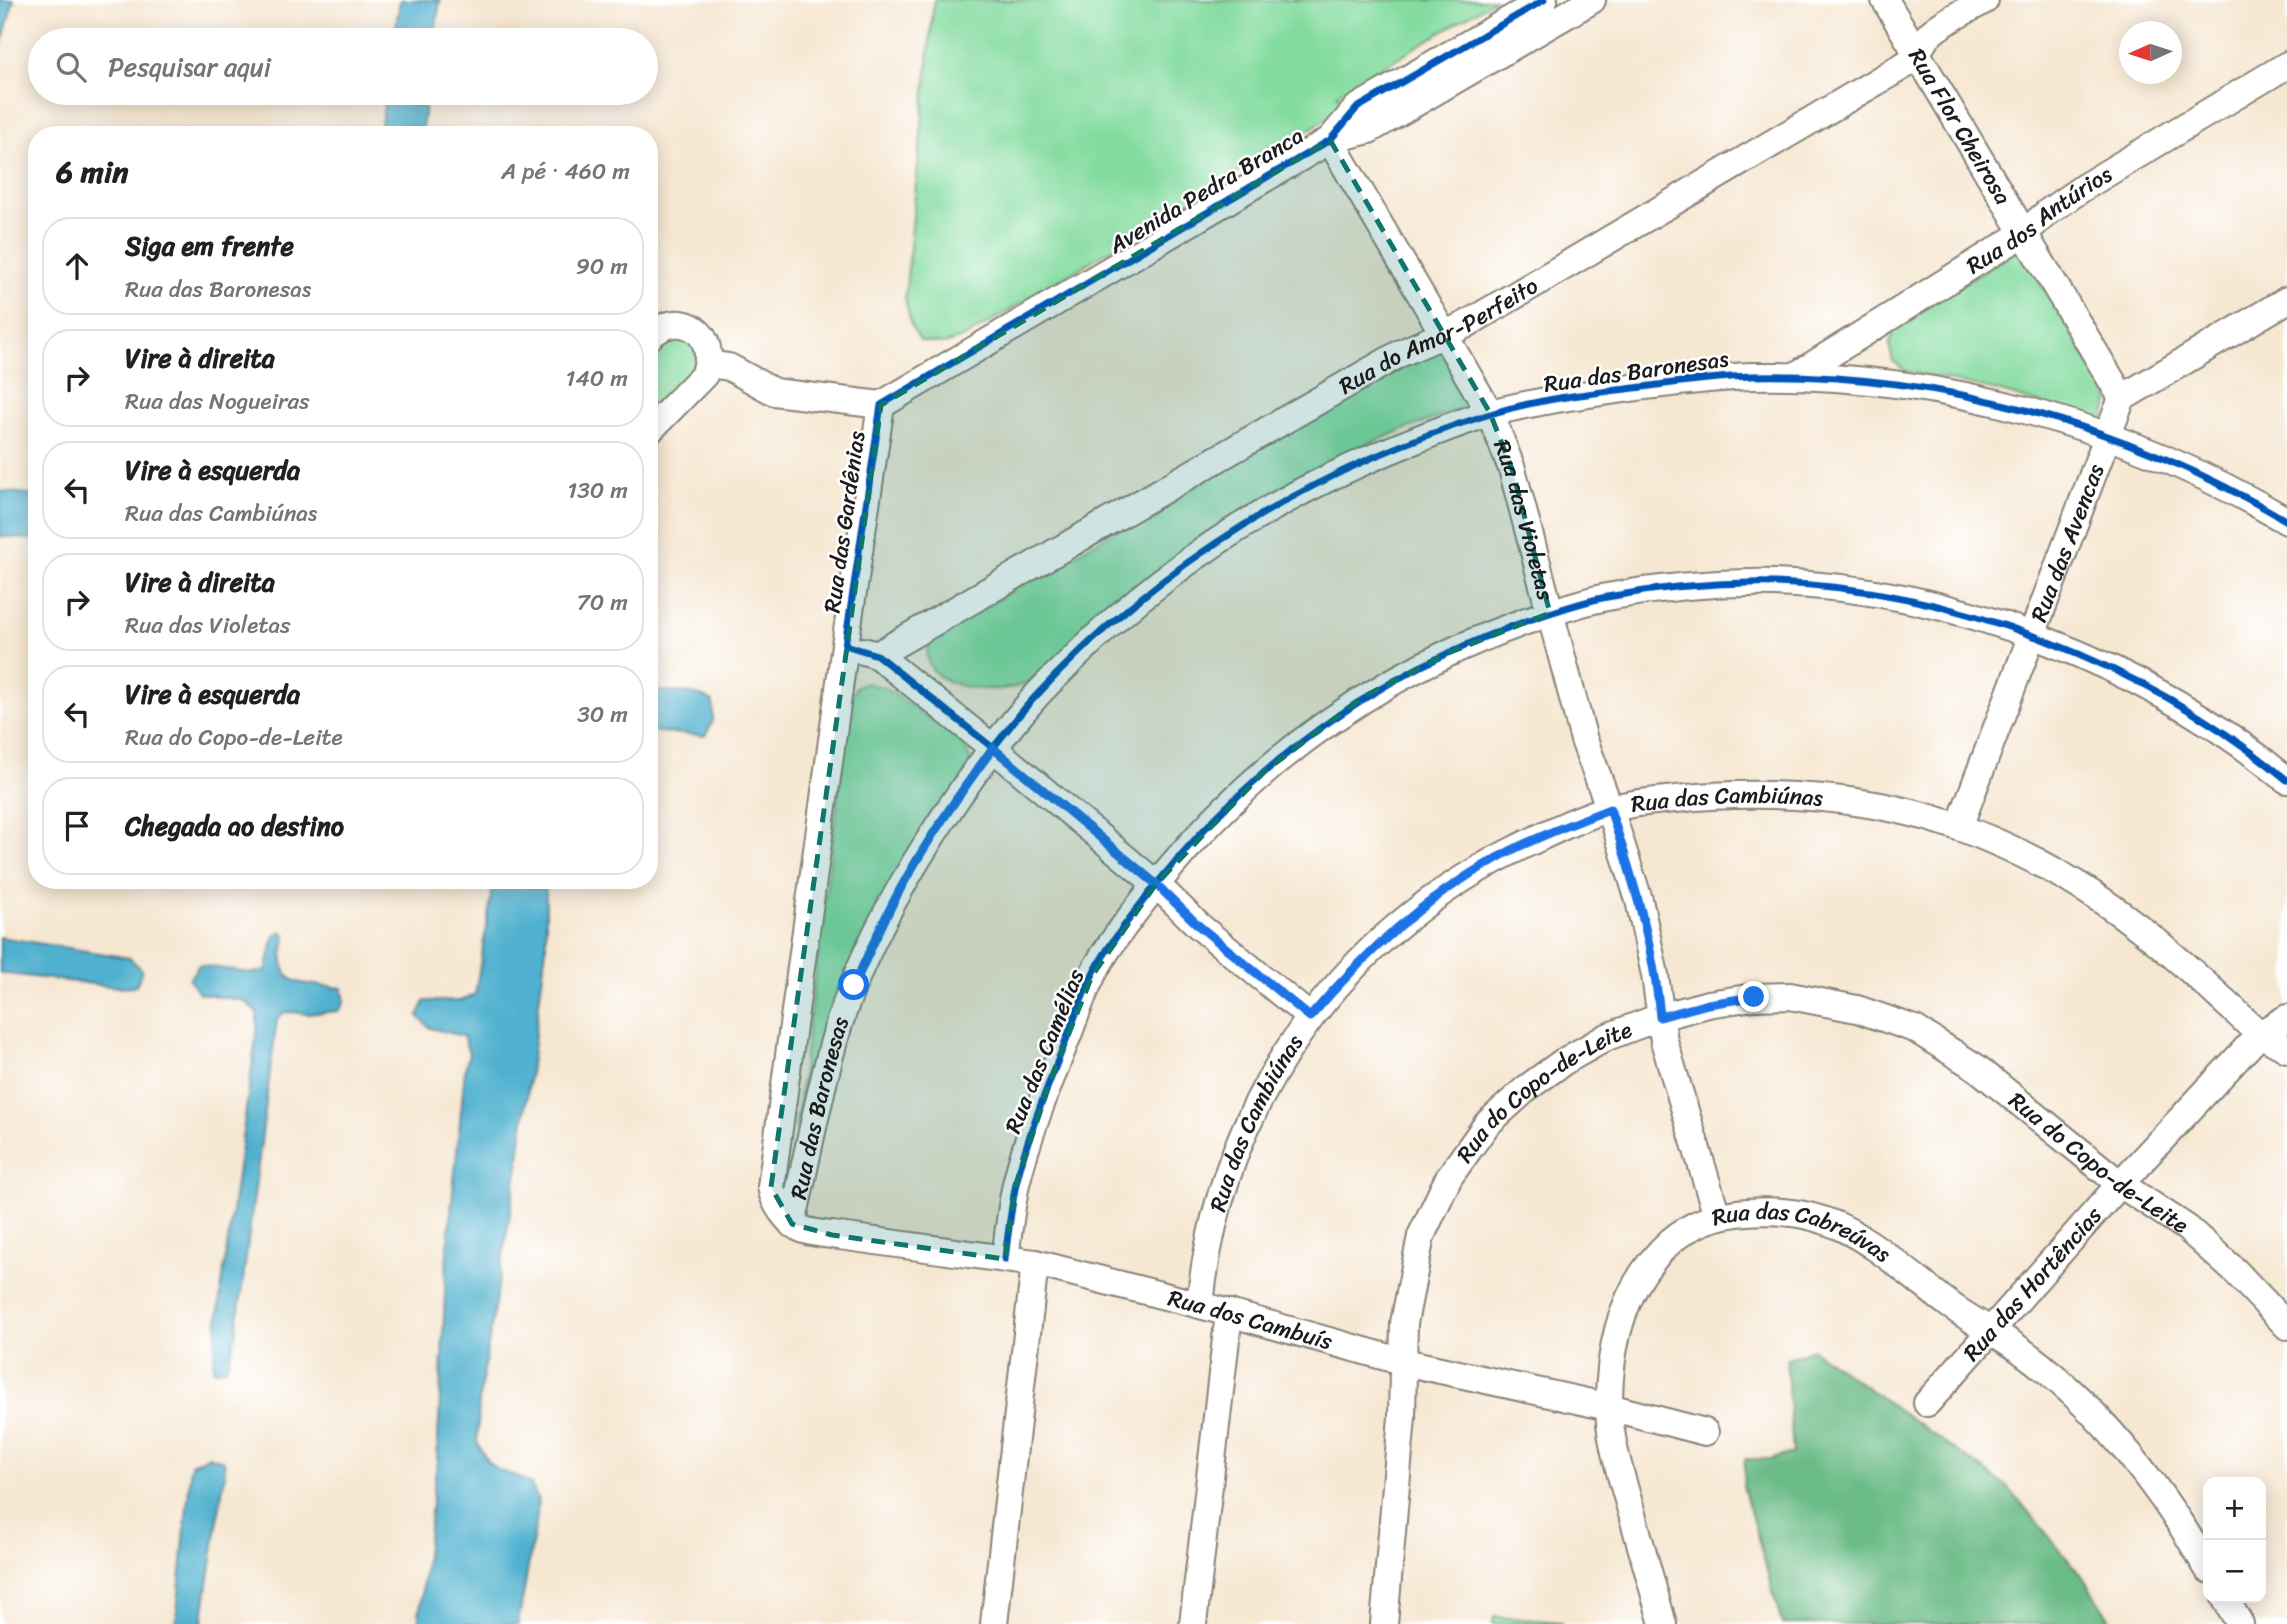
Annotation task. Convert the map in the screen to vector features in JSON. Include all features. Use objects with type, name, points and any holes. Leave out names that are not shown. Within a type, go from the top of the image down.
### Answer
[{"type":"street","name":"Avenida Pedra Branca","points":[[1330,140],[1357,108],[1544,0]]},
{"type":"street","name":"Avenida Pedra Branca","points":[[881,405],[1330,140],[1369,130],[1592,0]]},
{"type":"street","name":"Rua Flor Cheirosa","points":[[1885,0],[2122,398]]},
{"type":"street","name":"Rua do Amor-Perfeito","points":[[877,655],[1401,353],[1465,326],[1908,63],[1935,30],[1985,0]]},
{"type":"street","name":"Rua dos Antúrios","points":[[1795,376],[2024,233],[2084,187],[2287,65]]},
{"type":"street","name":"Rua das Violetas","points":[[1330,140],[1490,414],[1512,469],[1584,740],[1610,809],[1639,900],[1655,975],[1664,1041],[1717,1216]]},
{"type":"street","points":[[2122,398],[2287,300]]},
{"type":"street","points":[[658,331],[666,325],[677,323],[689,326],[705,341],[709,353],[704,375],[658,422]]},
{"type":"street","points":[[708,364],[729,367],[774,392],[881,405]]},
{"type":"street","name":"Rua das Baronesas","points":[[792,1224],[834,1040],[854,985],[880,928],[914,865],[953,803],[993,748],[1032,700],[1093,638],[1164,578],[1228,534],[1295,494],[1361,462],[1438,431],[1490,414],[1603,392],[1748,376],[1867,380],[1925,387],[1996,401],[2108,435],[2208,477],[2287,521]]},
{"type":"street","name":"Rua das Avencas","points":[[1959,827],[2122,398]]},
{"type":"street","name":"Rua das Gardênias","points":[[792,1224],[774,1200],[771,1187],[845,645],[881,405]]},
{"type":"street","name":"Rua das Camélias","points":[[1004,1259],[1015,1187],[1032,1127],[1066,1039],[1092,976],[1156,884],[1223,810],[1265,771],[1332,719],[1363,697],[1495,632],[1604,598],[1714,584],[1776,583],[1890,596],[1968,615],[2031,635],[2108,666],[2154,690],[2219,731],[2287,780]]},
{"type":"street","points":[[845,645],[877,655],[1156,884],[1199,926],[1310,1017]]},
{"type":"street","name":"Rua das Cambiúnas","points":[[1200,1305],[1204,1262],[1239,1141],[1284,1054],[1310,1017],[1365,956],[1444,891],[1497,858],[1553,831],[1610,809],[1644,802],[1696,797],[1749,794],[1800,796],[1865,805],[1959,827],[2009,848],[2083,887],[2124,915],[2175,957],[2260,1034],[2287,1049]]},
{"type":"street","name":"Rua do Copo-de-Leite","points":[[1384,1624],[1402,1417],[1404,1323],[1422,1236],[1449,1177],[1487,1124],[1527,1088],[1563,1062],[1607,1037],[1660,1017],[1708,1004],[1754,997],[1790,996],[1822,1001],[1883,1017],[1914,1029],[1977,1068],[2120,1184],[2187,1227],[2236,1272],[2287,1326]]},
{"type":"street","name":"Rua das Hortências","points":[[1927,1403],[2120,1184],[2260,1034],[2287,1018]]},
{"type":"street","name":"Rua das Cabreúvas","points":[[1663,1624],[1619,1469],[1609,1407],[1615,1344],[1621,1318],[1636,1284],[1657,1254],[1676,1237],[1698,1223],[1717,1216],[1763,1210],[1810,1214],[1834,1222],[1860,1237],[1965,1316],[2019,1349],[2063,1384],[2126,1451],[2171,1509],[2203,1561]]},
{"type":"street","name":"Rua dos Cambuís","points":[[792,1224],[813,1232],[1035,1263],[1200,1305],[1404,1362],[1609,1407],[1706,1432]]},
{"type":"street","points":[[994,1624],[1035,1263]]},
{"type":"street","points":[[1193,1624],[1229,1313]]},
{"type":"street","points":[[2228,1603],[2240,1624]]},
{"type":"highlighted area","points":[[1330,140],[1490,413],[1512,469],[1550,613],[1448,653],[1363,697],[1265,771],[1156,884],[1092,976],[1053,1073],[1015,1187],[1005,1259],[832,1235],[792,1224],[771,1187],[881,405]]},
{"type":"green space","points":[[934,0],[1495,0],[1337,94],[1344,107],[1309,130],[967,336],[945,344],[921,341],[911,326],[905,298]]},
{"type":"green space","points":[[2021,248],[2110,399],[2102,423],[1998,391],[1906,371],[1893,361],[1889,344],[1896,325]]},
{"type":"green space","points":[[677,335],[691,341],[697,354],[694,368],[658,405],[658,344],[663,339]]},
{"type":"green space","points":[[1443,345],[1473,401],[1470,406],[1400,431],[1332,460],[1285,485],[1209,532],[1162,568],[1046,670],[1024,684],[993,689],[957,685],[942,678],[931,668],[927,655],[931,638],[1434,346]]},
{"type":"green space","points":[[864,683],[885,688],[963,742],[971,761],[823,1047],[795,1130],[851,697],[856,687]]},
{"type":"green space","points":[[1812,1349],[2008,1487],[2084,1579],[2113,1624],[1782,1624],[1743,1486],[1745,1459],[1771,1459],[1793,1453],[1786,1359]]},
{"type":"green space","points":[[1494,1617],[1561,1622],[1562,1624],[1493,1624]]},
{"type":"water","points":[[0,0],[14,0],[0,50]]},
{"type":"water","points":[[400,0],[440,0],[436,28],[396,28]]},
{"type":"water","points":[[384,105],[425,105],[422,126],[380,126]]},
{"type":"water","points":[[0,491],[28,494],[28,539],[0,536]]},
{"type":"water","points":[[658,691],[691,694],[713,702],[713,721],[705,736],[658,732]]},
{"type":"water","points":[[493,889],[546,889],[546,949],[518,1166],[479,1400],[477,1442],[487,1461],[500,1471],[517,1476],[531,1485],[538,1500],[537,1517],[518,1624],[418,1624],[437,1460],[447,1252],[465,1070],[469,1053],[463,1036],[430,1028],[418,1016],[425,1001],[459,1001],[475,995]]},
{"type":"water","points":[[282,932],[286,935],[283,966],[287,975],[302,983],[342,988],[345,1001],[339,1011],[283,1013],[277,1019],[236,1334],[227,1367],[218,1370],[213,1369],[220,1298],[257,1030],[257,1013],[245,1001],[199,993],[189,979],[199,965],[251,973],[266,971],[274,936]]},
{"type":"water","points":[[0,937],[130,958],[142,970],[136,986],[118,987],[0,973]]},
{"type":"water","points":[[208,1456],[224,1461],[225,1473],[202,1624],[176,1624],[191,1464]]},
{"type":"cycle path","points":[[1544,0],[1357,108],[1330,140],[881,405],[845,645],[877,655],[993,748],[1034,698],[1132,605],[1242,526],[1300,493],[1423,437],[1506,409],[1584,394],[1724,377],[1822,377],[1892,383],[2029,411],[2096,432],[2161,457],[2225,487],[2287,521]]},
{"type":"cycle path","points":[[1005,1259],[1021,1165],[1038,1111],[1081,1001],[1105,953],[1158,883],[1197,837],[1239,795],[1304,740],[1410,672],[1486,636],[1526,621],[1607,597],[1712,584],[1775,583],[1843,588],[1911,600],[1980,618],[2047,641],[2112,669],[2175,702],[2233,739],[2287,780]]},
{"type":"route","points":[[854,985],[880,928],[914,865],[953,803],[993,748],[1156,884],[1199,926],[1310,1017],[1365,956],[1444,891],[1497,858],[1553,831],[1610,809],[1639,900],[1659,996],[1660,1017],[1708,1004],[1754,997]]}]
